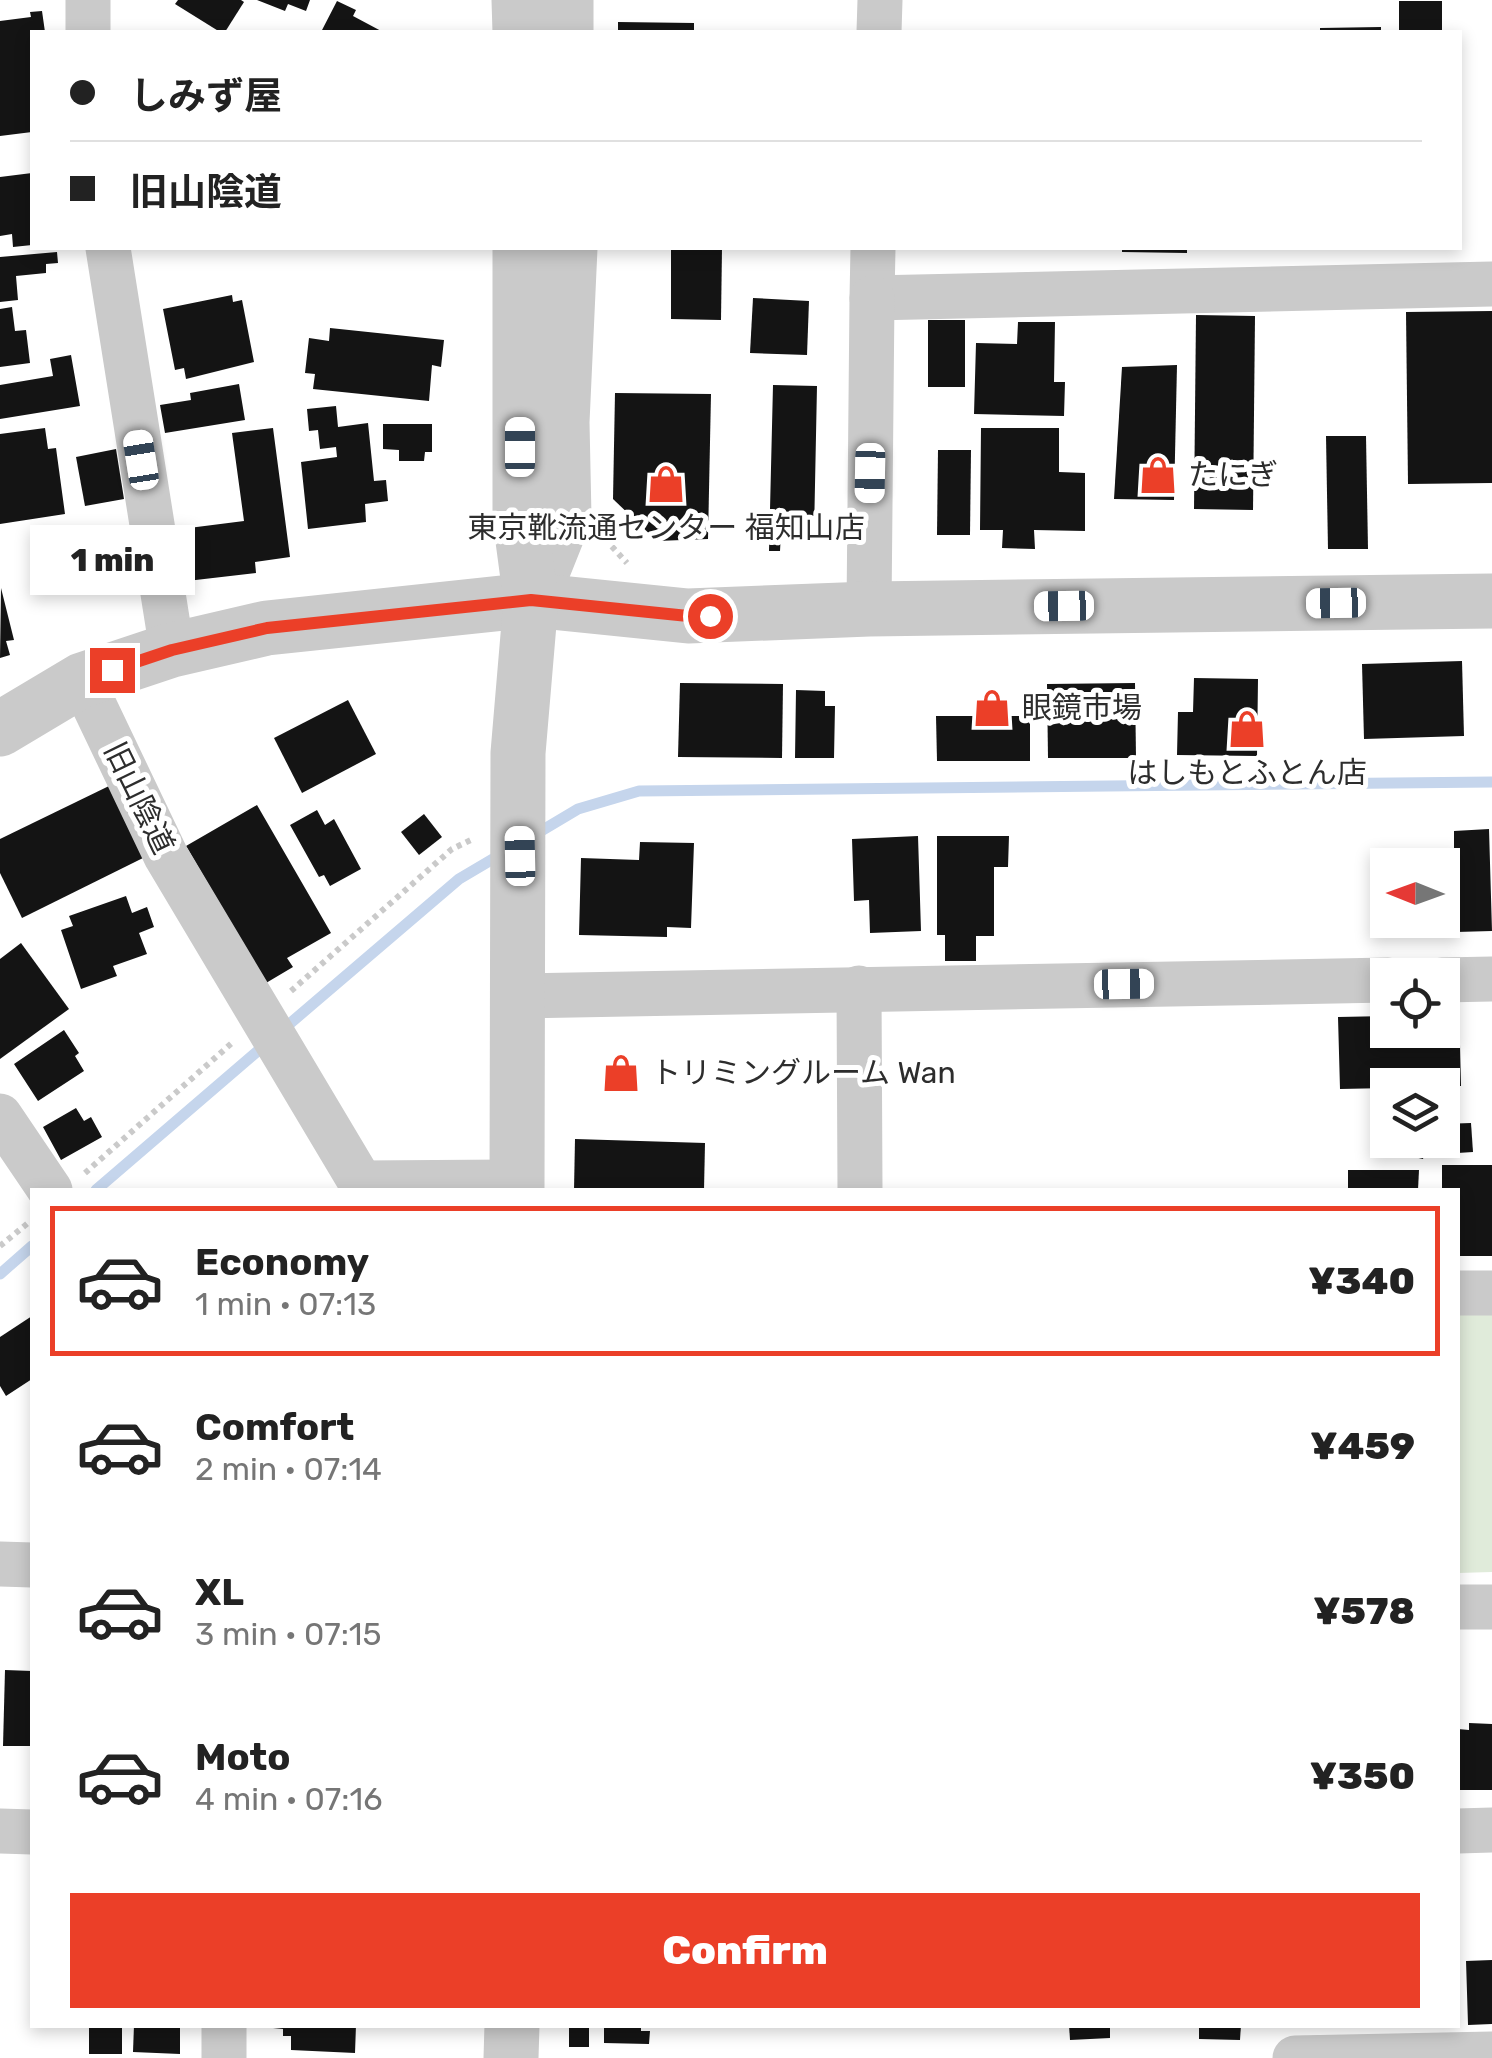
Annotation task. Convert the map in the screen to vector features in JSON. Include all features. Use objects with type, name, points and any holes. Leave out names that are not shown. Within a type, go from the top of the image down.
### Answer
[{"type":"street","points":[[88,0],[88,30]]},
{"type":"street","points":[[520,0],[520,30]]},
{"type":"street","points":[[566,0],[566,30]]},
{"type":"street","points":[[879,30],[880,0]]},
{"type":"street","points":[[108,250],[172,650]]},
{"type":"street","points":[[517,1186],[519,996],[498,847],[518,753],[531,600],[520,518],[520,250]]},
{"type":"street","points":[[531,600],[564,517],[562,422],[570,250]]},
{"type":"street","points":[[869,609],[874,250]]},
{"type":"street","points":[[872,298],[1492,284]]},
{"type":"street","points":[[0,729],[82,680],[172,650],[267,628],[531,600],[688,616],[869,609],[1492,601]]},
{"type":"street","name":"旧山陰道","points":[[82,680],[166,856],[361,1183],[517,1186]]},
{"type":"street","points":[[1460,980],[1492,979]]},
{"type":"street","points":[[519,996],[1370,980]]},
{"type":"street","points":[[860,988],[860,1188]]},
{"type":"street","points":[[0,1116],[65,1184]]},
{"type":"street","points":[[1460,1293],[1492,1292]]},
{"type":"street","points":[[0,1564],[30,1565]]},
{"type":"street","points":[[1460,1607],[1492,1607]]},
{"type":"street","points":[[1460,1830],[1492,1830]]},
{"type":"street","points":[[0,1832],[30,1832]]},
{"type":"street","points":[[224,2028],[224,2058]]},
{"type":"street","points":[[511,2058],[512,2028]]},
{"type":"street","points":[[1295,2058],[1492,2054]]},
{"type":"path","points":[[594,528],[632,567]]},
{"type":"path","points":[[65,1184],[452,849],[498,847]]},
{"type":"path","points":[[0,1246],[30,1220]]},
{"type":"green space","points":[[1460,1298],[1492,1298],[1492,1572],[1460,1573]]},
{"type":"building","points":[[178,0],[244,2],[226,30],[217,30],[175,4]]},
{"type":"building","points":[[257,0],[310,0],[306,11],[288,4],[285,11]]},
{"type":"building","points":[[337,1],[356,10],[353,16],[379,30],[322,30]]},
{"type":"building","points":[[1399,1],[1442,1],[1442,30],[1399,30]]},
{"type":"building","points":[[42,11],[45,30],[30,30],[30,132],[0,136],[0,21],[31,17],[30,12]]},
{"type":"building","points":[[618,22],[694,23],[694,30],[618,30]]},
{"type":"building","points":[[1381,27],[1381,30],[1320,30]]},
{"type":"building","points":[[30,173],[30,245],[13,247],[12,234],[0,236],[0,177]]},
{"type":"building","points":[[671,250],[722,250],[721,320],[671,319]]},
{"type":"building","points":[[1122,250],[1187,250],[1187,253]]},
{"type":"building","points":[[57,252],[58,263],[46,264],[46,273],[16,276],[18,300],[0,302],[0,257]]},
{"type":"building","points":[[232,295],[233,302],[242,300],[254,362],[186,379],[184,368],[175,370],[163,309]]},
{"type":"building","points":[[753,298],[809,301],[807,355],[750,353]]},
{"type":"building","points":[[12,307],[15,331],[26,330],[30,363],[0,367],[0,309]]},
{"type":"building","points":[[1492,311],[1492,483],[1408,484],[1406,312]]},
{"type":"building","points":[[1196,315],[1255,316],[1253,510],[1194,509]]},
{"type":"building","points":[[928,320],[965,320],[965,387],[928,387]]},
{"type":"building","points":[[1018,322],[1055,322],[1054,382],[1065,382],[1064,416],[974,414],[976,343],[1017,344]]},
{"type":"building","points":[[330,328],[444,340],[441,367],[432,365],[429,401],[313,389],[315,374],[305,373],[309,338],[329,341]]},
{"type":"building","points":[[71,355],[80,406],[0,419],[0,385],[53,376],[50,359]]},
{"type":"building","points":[[1177,365],[1174,500],[1114,499],[1122,367]]},
{"type":"building","points":[[239,384],[245,420],[165,433],[160,405],[191,400],[190,393]]},
{"type":"building","points":[[773,385],[817,386],[814,534],[781,533],[780,551],[769,551]]},
{"type":"building","points":[[615,393],[711,394],[708,539],[657,541],[613,499]]},
{"type":"building","points":[[336,406],[338,427],[368,423],[374,481],[386,480],[388,501],[365,504],[366,522],[308,529],[301,462],[337,457],[336,447],[320,449],[318,430],[309,431],[307,409]]},
{"type":"building","points":[[383,424],[432,424],[432,452],[425,452],[424,461],[399,461],[399,450],[383,449]]},
{"type":"building","points":[[45,428],[48,449],[56,448],[65,514],[0,524],[0,434]]},
{"type":"building","points":[[273,428],[290,557],[255,562],[256,573],[187,581],[181,529],[244,521],[232,433]]},
{"type":"building","points":[[981,428],[1059,428],[1059,472],[1085,473],[1085,531],[1034,530],[1035,549],[1002,548],[1003,530],[980,530]]},
{"type":"building","points":[[1326,436],[1366,436],[1368,549],[1328,549]]},
{"type":"building","points":[[116,449],[124,499],[85,506],[76,457]]},
{"type":"building","points":[[938,450],[971,450],[970,535],[937,535]]},
{"type":"building","points":[[1,588],[14,640],[6,641],[10,655],[0,658]]},
{"type":"building","points":[[1462,661],[1464,736],[1364,739],[1362,664]]},
{"type":"building","points":[[1194,678],[1258,679],[1257,756],[1177,755],[1178,712],[1193,712]]},
{"type":"building","points":[[680,683],[783,684],[782,758],[678,757]]},
{"type":"building","points":[[1135,683],[1136,758],[1048,758],[1047,684]]},
{"type":"building","points":[[796,690],[825,691],[825,706],[835,706],[834,758],[795,758]]},
{"type":"building","points":[[348,700],[376,754],[302,793],[274,738]]},
{"type":"building","points":[[936,716],[1030,716],[1030,761],[937,761]]},
{"type":"building","points":[[109,786],[143,858],[22,918],[0,873],[0,839]]},
{"type":"building","points":[[257,805],[331,933],[287,958],[293,967],[266,983],[186,846]]},
{"type":"building","points":[[317,810],[325,825],[334,819],[361,869],[330,886],[324,875],[319,877],[290,825]]},
{"type":"building","points":[[424,814],[442,837],[419,855],[401,832]]},
{"type":"building","points":[[1489,829],[1492,931],[1460,932],[1460,848],[1454,848],[1454,831]]},
{"type":"building","points":[[918,836],[921,931],[870,933],[869,900],[854,901],[852,839]]},
{"type":"building","points":[[937,836],[1009,836],[1008,867],[994,867],[994,936],[976,936],[976,961],[945,961],[945,935],[937,935]]},
{"type":"building","points":[[640,842],[694,843],[691,928],[667,927],[667,937],[579,935],[581,858],[639,860]]},
{"type":"building","points":[[126,896],[132,913],[147,907],[154,927],[139,933],[147,954],[113,966],[117,976],[81,989],[61,930],[73,926],[69,916]]},
{"type":"building","points":[[21,943],[69,1009],[0,1059],[0,959]]},
{"type":"building","points":[[1370,1016],[1370,1048],[1460,1048],[1460,1044],[1461,1086],[1460,1068],[1370,1068],[1370,1088],[1340,1089],[1338,1017]]},
{"type":"building","points":[[64,1030],[79,1053],[75,1056],[84,1071],[38,1101],[14,1064]]},
{"type":"building","points":[[76,1108],[84,1121],[91,1117],[102,1137],[61,1160],[43,1127]]},
{"type":"building","points":[[1460,1123],[1471,1123],[1473,1152],[1460,1153]]},
{"type":"building","points":[[575,1139],[705,1143],[704,1188],[574,1188]]},
{"type":"building","points":[[1442,1165],[1492,1165],[1492,1256],[1460,1256],[1460,1188],[1442,1188]]},
{"type":"building","points":[[1348,1170],[1419,1170],[1418,1188],[1348,1188]]},
{"type":"building","points":[[30,1317],[30,1380],[6,1396],[0,1386],[0,1337]]},
{"type":"building","points":[[5,1670],[30,1671],[30,1746],[3,1746]]},
{"type":"building","points":[[1469,1723],[1492,1724],[1492,1790],[1460,1790],[1460,1729],[1469,1730]]},
{"type":"building","points":[[1492,1960],[1492,2024],[1468,2025],[1466,1961]]},
{"type":"building","points":[[89,2028],[122,2028],[122,2054],[89,2054]]},
{"type":"building","points":[[134,2028],[180,2028],[180,2054],[133,2052]]},
{"type":"building","points":[[273,2028],[356,2028],[355,2053],[291,2050],[291,2036],[283,2036],[283,2029]]},
{"type":"building","points":[[569,2028],[589,2028],[589,2047],[569,2047]]},
{"type":"building","points":[[604,2028],[650,2031],[649,2044],[604,2043]]},
{"type":"building","points":[[1069,2028],[1110,2028],[1110,2038],[1070,2040]]},
{"type":"building","points":[[1199,2028],[1241,2028],[1240,2040],[1199,2039]]},
{"type":"waterway","points":[[536,834],[578,809],[639,791],[1492,782]]},
{"type":"waterway","points":[[280,1032],[459,879],[503,853]]},
{"type":"waterway","points":[[98,1188],[266,1044]]},
{"type":"waterway","points":[[0,1274],[30,1248]]},
{"type":"place","name":"たにぎ","points":[[1158,475]]},
{"type":"place","name":"東京靴流通センター 福知山店","points":[[666,484]]},
{"type":"place","name":"眼鏡市場","points":[[992,708]]},
{"type":"place","name":"はしもとふとん店","points":[[1247,729]]},
{"type":"place","name":"トリミングルーム Wan","points":[[621,1073]]},
{"type":"route","points":[[112,670],[172,650],[267,628],[531,600],[710,616]]}]
